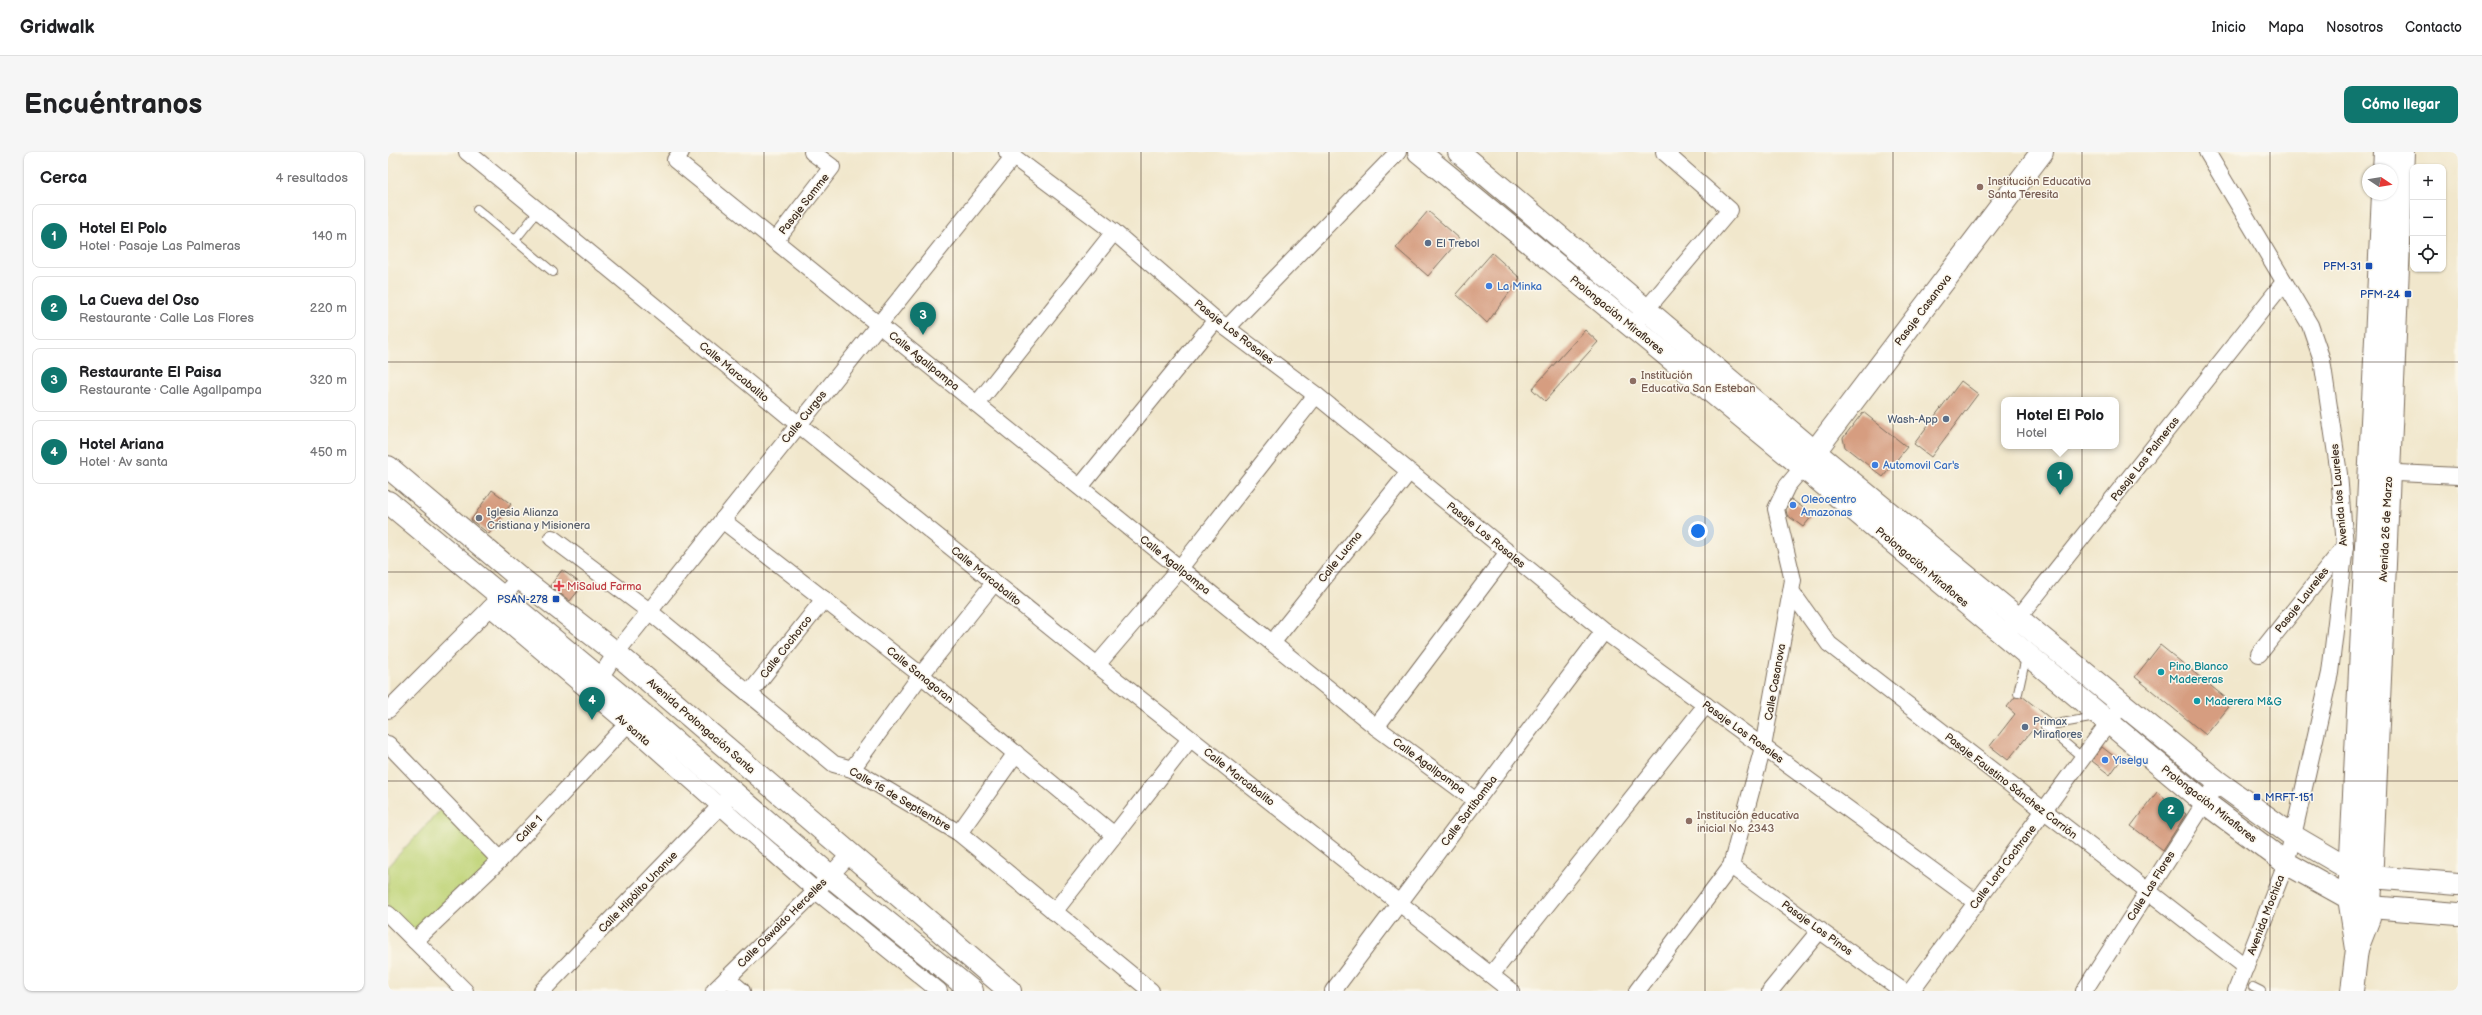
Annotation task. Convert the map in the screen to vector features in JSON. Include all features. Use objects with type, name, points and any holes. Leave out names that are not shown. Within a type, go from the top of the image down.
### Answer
[{"type":"main road","name":"Prolongación Miraflores","points":[[1419,152],[1632,327],[2019,619],[2218,782],[2293,836],[2361,874],[2458,884]]},
{"type":"main road","name":"Prolongación Miraflores","points":[[1459,152],[1647,309],[1809,460],[2005,636],[2204,802],[2286,863],[2349,898],[2370,906],[2458,914]]},
{"type":"main road","name":"Pasaje Casanova","points":[[1809,460],[2002,202],[2042,152]]},
{"type":"main road","points":[[2384,164],[2385,152]]},
{"type":"main road","name":"Avenida 26 de Marzo","points":[[2357,949],[2369,918],[2370,906],[2361,874],[2379,472],[2403,152]]},
{"type":"main road","name":"Avenida 26 de Marzo","points":[[2379,472],[2383,200]]},
{"type":"main road","name":"Avenida Prolongación Santa","points":[[388,467],[520,578],[616,653],[1010,991]]},
{"type":"main road","points":[[388,502],[495,602],[599,679],[633,718],[822,883],[972,991]]},
{"type":"main road","name":"Avenida 26 de Marzo","points":[[2357,949],[2349,898],[2361,874]]},
{"type":"main road","points":[[2352,991],[2357,949]]},
{"type":"street","name":"Calle Marcabalito","points":[[466,152],[798,424],[1097,665],[1511,991]]},
{"type":"street","name":"Calle Agallpampa","points":[[681,152],[675,160],[1376,727],[1476,801]]},
{"type":"street","name":"Pasaje Samme","points":[[775,240],[832,167],[812,152]]},
{"type":"street","points":[[1080,487],[1222,324],[1398,152]]},
{"type":"street","points":[[1632,327],[1730,210],[1664,152]]},
{"type":"street","name":"Avenida los Laureles","points":[[2207,152],[2310,325],[2322,360],[2339,474],[2345,546],[2330,673],[2286,863]]},
{"type":"street","name":"Pasaje Los Rosales","points":[[1010,155],[1114,232],[1222,324],[1316,395],[1604,631],[1977,903]]},
{"type":"street","name":"Calle Curgos","points":[[599,679],[616,653],[878,324],[1010,155]]},
{"type":"street","points":[[977,404],[1114,232]]},
{"type":"street","name":"Pasaje Las Palmeras","points":[[2005,636],[2284,282]]},
{"type":"street","points":[[1097,665],[1180,568],[1316,395]]},
{"type":"street","name":"Calle Casanova","points":[[1637,991],[1731,866],[1763,747],[1793,580],[1776,509],[1787,486],[1809,460]]},
{"type":"street","name":"Calle Lucma","points":[[1272,643],[1409,472]]},
{"type":"street","points":[[2379,472],[2458,476]]},
{"type":"street","name":"Calle Sanagoran","points":[[722,520],[921,675],[1114,835]]},
{"type":"street","name":"Calle 16 de Septiembre","points":[[552,538],[649,611],[834,764],[852,768],[959,833],[1151,991]]},
{"type":"street","name":"Pasaje Laureles","points":[[2258,654],[2345,546]]},
{"type":"street","points":[[1376,727],[1508,552]]},
{"type":"street","points":[[388,710],[520,578]]},
{"type":"street","points":[[852,768],[921,675],[994,582]]},
{"type":"street","name":"Pasaje Faustino Sánchez Carrión","points":[[1791,591],[1829,644],[2147,892],[2246,967]]},
{"type":"street","name":"Calle Cochorco","points":[[749,694],[824,599]]},
{"type":"street","name":"Av santa","points":[[495,602],[633,718]]},
{"type":"street","name":"Calle Sartibamba","points":[[1334,991],[1604,631]]},
{"type":"street","name":"Calle Lord Cochrane","points":[[1911,991],[2083,758],[2105,719],[2122,704]]},
{"type":"street","points":[[1491,975],[1706,705]]},
{"type":"street","name":"Calle 1","points":[[415,941],[500,860],[633,718]]},
{"type":"street","points":[[1054,912],[1190,738]]},
{"type":"street","points":[[388,744],[500,860]]},
{"type":"street","points":[[959,833],[1016,753]]},
{"type":"street","name":"Calle Las Flores","points":[[2084,991],[2218,782]]},
{"type":"street","name":"Calle Hipólito Unanue","points":[[542,991],[727,799]]},
{"type":"street","name":"Calle Oswaldo Hercelles","points":[[714,991],[850,854]]},
{"type":"street","name":"Avenida Mochica","points":[[2236,991],[2286,863]]},
{"type":"street","name":"Pasaje Los Pinos","points":[[1731,866],[1903,991]]},
{"type":"street","points":[[822,883],[939,991]]},
{"type":"street","points":[[388,914],[465,991]]},
{"type":"street","points":[[1770,991],[1820,930]]},
{"type":"street","points":[[727,978],[742,991]]},
{"type":"lane","points":[[477,209],[553,272]]},
{"type":"lane","points":[[515,240],[538,210]]},
{"type":"lane","points":[[2018,693],[2027,654]]},
{"type":"lane","points":[[2083,758],[2046,726],[2105,719]]},
{"type":"green space","points":[[445,805],[500,860],[415,941],[388,914],[388,866]]},
{"type":"building","name":"El Trebol","points":[[1428,211],[1460,239],[1428,276],[1396,248]]},
{"type":"building","name":"La Minka","points":[[1492,253],[1520,278],[1487,323],[1456,294]]},
{"type":"building","points":[[1585,330],[1598,342],[1545,401],[1532,389]]},
{"type":"building","name":"Wash-App","points":[[1961,381],[1978,394],[1931,457],[1914,444]]},
{"type":"building","points":[[1863,412],[1907,447],[1883,477],[1845,447],[1843,438]]},
{"type":"building","points":[[492,490],[511,504],[489,534],[471,520]]},
{"type":"building","points":[[1791,499],[1813,515],[1803,527],[1787,515],[1786,510]]},
{"type":"building","points":[[562,570],[583,585],[570,601],[550,586]]},
{"type":"building","name":"Maderera M&G","points":[[2160,645],[2232,703],[2206,735],[2135,677]]},
{"type":"building","name":"Primax Miraflores","points":[[2022,696],[2051,719],[2041,723],[2040,733],[2034,728],[2008,760],[1990,746],[2015,714],[2007,707],[2015,697]]},
{"type":"building","name":"Yiselgu","points":[[2102,747],[2120,761],[2110,775],[2092,761]]},
{"type":"building","points":[[2157,792],[2186,814],[2163,850],[2131,826]]},
{"type":"place","name":"Institución Educativa Santa Teresita","points":[[1980,187]]},
{"type":"place","name":"El Trebol","points":[[1428,243]]},
{"type":"place","name":"PFM-31","points":[[2369,266]]},
{"type":"place","name":"La Minka","points":[[1489,286]]},
{"type":"place","name":"PFM-24","points":[[2408,294]]},
{"type":"place","name":"Restaurante El Paisa","points":[[923,335]]},
{"type":"place","name":"Institución Educativa San Esteban","points":[[1633,381]]},
{"type":"place","name":"Wash-App","points":[[1946,419]]},
{"type":"place","name":"Automovil Car's","points":[[1875,465]]},
{"type":"place","name":"Hotel El Polo","points":[[2060,495]]},
{"type":"place","name":"Oleocentro Amazonas","points":[[1793,505]]},
{"type":"place","name":"Iglesia Alianza Cristiana y Misionera","points":[[479,518]]},
{"type":"place","name":"MiSalud Farma","points":[[559,586]]},
{"type":"place","name":"PSAN-278","points":[[556,599]]},
{"type":"place","name":"Pino Blanco Madereras","points":[[2161,672]]},
{"type":"place","name":"Maderera M&G","points":[[2197,701]]},
{"type":"place","name":"Hotel Ariana","points":[[592,720]]},
{"type":"place","name":"Primax Miraflores","points":[[2025,727]]},
{"type":"place","name":"Yiselgu","points":[[2105,760]]},
{"type":"place","name":"MRFT-151","points":[[2257,797]]},
{"type":"place","name":"Institución educativa inicial No. 2343","points":[[1689,821]]},
{"type":"place","name":"La Cueva del Oso","points":[[2171,830]]}]
